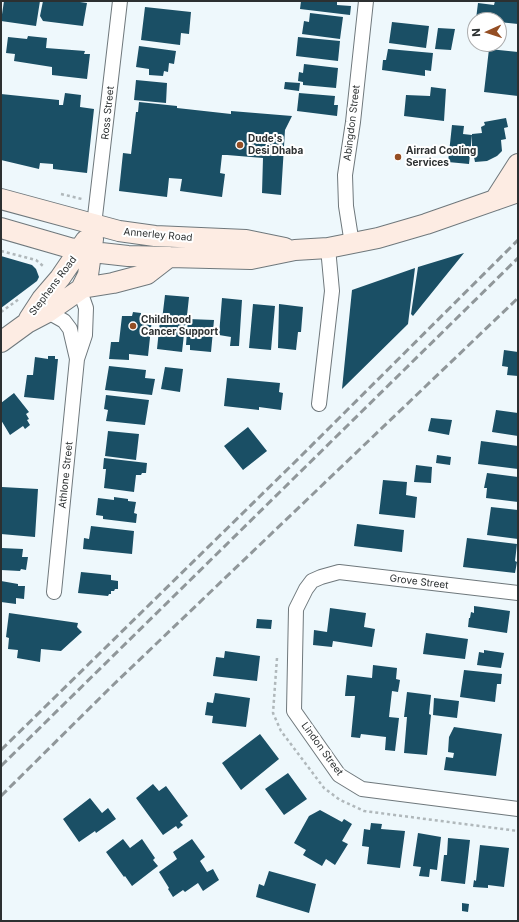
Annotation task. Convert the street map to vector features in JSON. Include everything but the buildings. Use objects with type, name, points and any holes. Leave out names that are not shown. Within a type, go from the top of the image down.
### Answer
[{"type":"main road","points":[[495,200],[518,164]]},
{"type":"main road","name":"Annerley Road","points":[[1,228],[86,251],[128,256],[250,259],[294,250],[328,248],[378,238],[426,224],[518,192]]},
{"type":"main road","name":"Annerley Road","points":[[1,199],[119,231],[154,236],[246,240],[294,250]]},
{"type":"main road","points":[[86,251],[94,225]]},
{"type":"main road","name":"Stephens Road","points":[[1,342],[27,323],[48,312],[81,289],[88,275],[86,251]]},
{"type":"main road","name":"Stephens Road","points":[[27,323],[42,300],[60,278],[86,251]]},
{"type":"main road","points":[[81,289],[113,283],[147,274],[169,257]]},
{"type":"street","name":"Ross Street","points":[[94,225],[120,1]]},
{"type":"street","name":"Abingdon Street","points":[[352,244],[346,206],[345,175],[353,122],[366,1]]},
{"type":"street","points":[[319,404],[332,291],[328,248]]},
{"type":"street","name":"Athlone Street","points":[[54,592],[77,359],[85,335],[85,302],[81,289]]},
{"type":"street","name":"Athlone Street","points":[[48,312],[64,321],[70,329],[77,359]]},
{"type":"street","name":"Grove Street","points":[[321,577],[339,572],[518,593]]},
{"type":"street","name":"Lindon Street","points":[[321,577],[312,581],[306,589],[296,609],[294,711],[339,776],[362,789],[518,809]]},
{"type":"path","points":[[1,251],[36,260],[43,266]]},
{"type":"path","points":[[278,657],[273,713],[281,731],[324,788],[340,800],[364,812],[518,831]]},
{"type":"railway","points":[[1,750],[299,458],[518,240]]},
{"type":"railway","points":[[1,766],[518,258]]},
{"type":"railway","points":[[1,796],[111,687],[518,298]]},
{"type":"place","name":"Dude's Desi Dhaba","points":[[240,145]]},
{"type":"place","name":"Airrad Cooling Services","points":[[398,157]]},
{"type":"place","name":"Childhood Cancer Support","points":[[133,326]]}]
